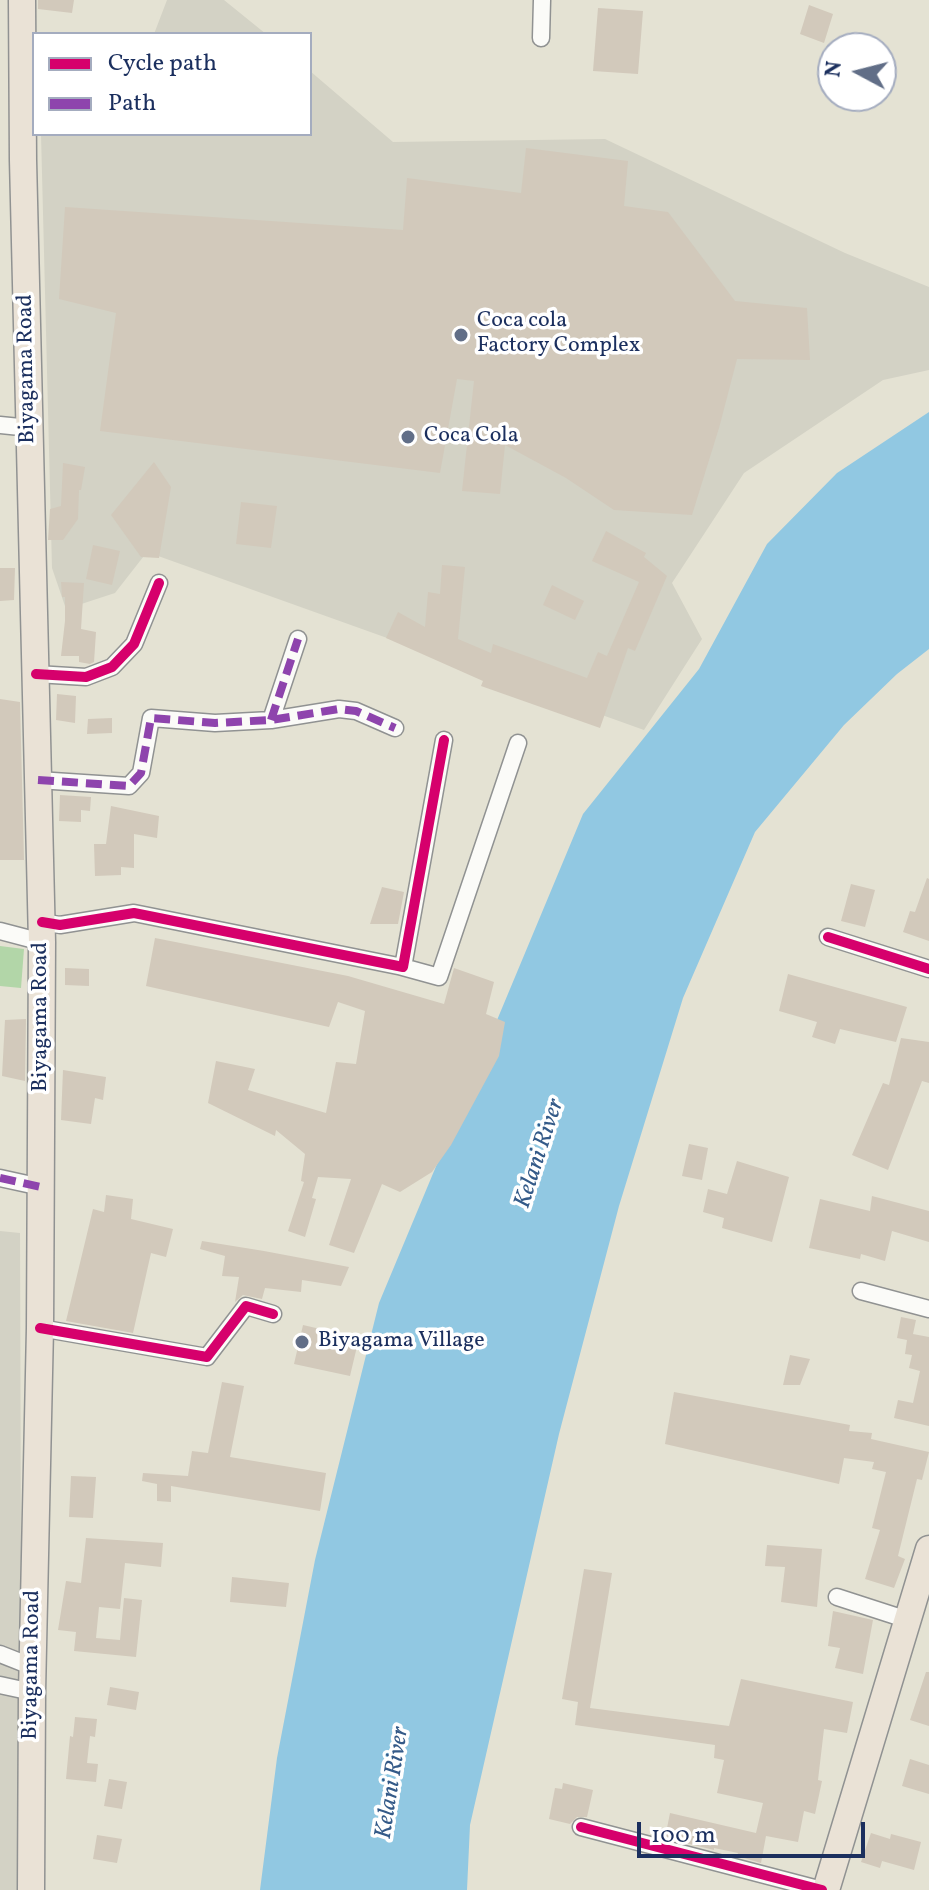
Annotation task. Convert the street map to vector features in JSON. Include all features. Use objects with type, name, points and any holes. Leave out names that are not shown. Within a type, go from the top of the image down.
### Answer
[{"type":"main road","name":"Biyagama Road","points":[[22,0],[42,932],[40,1328],[31,1890]]},
{"type":"main road","points":[[824,1890],[929,1549]]},
{"type":"street","points":[[541,38],[542,0]]},
{"type":"street","points":[[0,425],[30,428]]},
{"type":"street","points":[[36,674],[86,677],[112,667],[134,644],[159,583]]},
{"type":"street","points":[[271,720],[298,639]]},
{"type":"street","points":[[38,780],[129,786],[141,773],[151,718],[215,723],[271,720],[339,709],[356,711],[395,728]]},
{"type":"street","points":[[399,966],[403,967],[444,740]]},
{"type":"street","points":[[0,931],[42,932],[60,925],[134,913],[399,966],[439,977],[518,743]]},
{"type":"street","points":[[828,937],[929,969]]},
{"type":"street","points":[[0,1178],[41,1187]]},
{"type":"street","points":[[861,1291],[929,1309]]},
{"type":"street","points":[[40,1328],[207,1357],[246,1306],[273,1314]]},
{"type":"street","points":[[837,1597],[908,1620]]},
{"type":"street","points":[[0,1654],[32,1680]]},
{"type":"street","points":[[0,1685],[32,1680]]},
{"type":"street","points":[[581,1827],[824,1890]]},
{"type":"shaded area","points":[[167,0],[224,0],[264,32],[155,32]]},
{"type":"shaded area","points":[[312,73],[393,142],[605,139],[845,253],[929,287],[929,370],[883,380],[744,473],[672,583],[702,639],[644,730],[147,552],[115,593],[66,609],[52,568],[41,136],[312,136]]},
{"type":"shaded area","points":[[0,1231],[20,1233],[22,1890],[0,1890]]},
{"type":"green space","points":[[0,946],[24,949],[21,988],[0,986]]},
{"type":"water","name":"Kelani River","points":[[929,412],[929,649],[897,674],[844,725],[755,832],[683,998],[619,1206],[559,1434],[470,1825],[467,1890],[260,1890],[277,1758],[315,1560],[379,1303],[583,814],[699,669],[767,544],[837,473]]},
{"type":"building","points":[[38,0],[74,0],[72,13],[38,9]]},
{"type":"building","points":[[809,5],[833,14],[827,32],[817,32],[817,40],[800,34]]},
{"type":"building","points":[[598,8],[643,11],[638,74],[593,71]]},
{"type":"building","name":"Coca cola Factory Complex","points":[[526,148],[628,161],[624,206],[668,212],[735,301],[807,308],[810,360],[737,359],[692,515],[614,510],[566,478],[505,445],[500,494],[462,491],[474,381],[457,379],[440,473],[100,431],[116,313],[59,299],[65,207],[403,230],[407,178],[521,193]]},
{"type":"building","points":[[154,462],[171,487],[159,558],[141,557],[111,515]]},
{"type":"building","points":[[63,463],[85,467],[79,490],[78,519],[63,540],[48,540],[50,509],[61,506]]},
{"type":"building","points":[[241,502],[277,506],[271,548],[236,544]]},
{"type":"building","points":[[606,531],[646,553],[644,557],[667,576],[635,651],[628,648],[600,728],[481,686],[483,681],[386,638],[398,612],[425,627],[428,592],[440,594],[442,565],[465,567],[458,639],[491,653],[493,644],[587,678],[598,652],[607,656],[639,582],[592,561]]},
{"type":"building","points":[[93,545],[120,551],[112,585],[86,579]]},
{"type":"building","points":[[0,568],[15,568],[14,600],[0,601]]},
{"type":"building","points":[[61,582],[84,583],[81,629],[96,632],[94,662],[90,664],[79,662],[79,656],[61,656],[65,597],[62,597]]},
{"type":"building","points":[[552,585],[584,601],[575,620],[543,605]]},
{"type":"building","points":[[57,694],[76,696],[75,723],[56,720]]},
{"type":"building","points":[[0,699],[20,702],[24,860],[0,860]]},
{"type":"building","points":[[112,718],[112,733],[87,734],[88,719]]},
{"type":"building","points":[[60,795],[91,797],[90,811],[81,810],[81,822],[59,821]]},
{"type":"building","points":[[111,806],[159,816],[157,838],[134,834],[134,868],[121,867],[121,875],[95,876],[94,844],[106,844]]},
{"type":"building","points":[[927,878],[929,941],[903,932],[910,911],[915,912]]},
{"type":"building","points":[[851,884],[875,890],[865,927],[841,921]]},
{"type":"building","points":[[382,887],[404,892],[398,924],[370,924]]},
{"type":"building","points":[[155,938],[348,976],[444,1004],[454,968],[494,982],[486,1014],[505,1022],[499,1056],[451,1145],[432,1172],[400,1192],[382,1184],[354,1253],[329,1245],[351,1179],[318,1177],[312,1198],[316,1199],[305,1237],[288,1231],[304,1182],[301,1181],[305,1154],[276,1130],[275,1136],[208,1103],[216,1061],[255,1069],[248,1090],[326,1113],[336,1062],[356,1064],[365,1011],[338,1002],[329,1027],[146,986]]},
{"type":"building","points":[[65,968],[89,969],[89,986],[65,985]]},
{"type":"building","points":[[788,974],[907,1007],[896,1042],[840,1029],[835,1044],[812,1037],[817,1022],[779,1011]]},
{"type":"building","points":[[26,1019],[25,1081],[2,1076],[5,1020]]},
{"type":"building","points":[[901,1038],[929,1042],[929,1083],[922,1081],[888,1170],[852,1155],[883,1083],[889,1085]]},
{"type":"building","points":[[63,1070],[106,1077],[103,1100],[95,1098],[91,1124],[61,1120]]},
{"type":"building","points":[[689,1144],[708,1148],[702,1180],[682,1176]]},
{"type":"building","points":[[737,1161],[789,1177],[772,1242],[722,1228],[724,1218],[703,1212],[708,1189],[727,1194]]},
{"type":"building","points":[[106,1195],[133,1199],[131,1219],[173,1229],[166,1257],[151,1253],[133,1333],[66,1321],[93,1209],[104,1212]]},
{"type":"building","points":[[872,1196],[929,1211],[929,1242],[892,1231],[885,1261],[861,1254],[860,1259],[809,1248],[820,1199],[870,1211]]},
{"type":"building","points":[[202,1241],[349,1267],[341,1286],[302,1280],[301,1292],[265,1288],[262,1299],[243,1295],[235,1302],[239,1277],[222,1276],[225,1256],[200,1249]]},
{"type":"building","points":[[901,1317],[916,1320],[913,1334],[929,1337],[929,1426],[894,1418],[898,1400],[913,1403],[920,1371],[909,1368],[912,1355],[905,1354],[907,1340],[897,1338]]},
{"type":"building","points":[[303,1325],[359,1338],[350,1376],[294,1364]]},
{"type":"building","points":[[790,1355],[810,1359],[800,1385],[783,1385]]},
{"type":"building","points":[[222,1382],[244,1386],[230,1457],[326,1473],[320,1511],[171,1486],[171,1502],[157,1501],[157,1484],[142,1481],[143,1473],[188,1476],[192,1451],[208,1453]]},
{"type":"building","points":[[674,1392],[850,1425],[849,1431],[872,1433],[871,1439],[929,1452],[922,1480],[917,1479],[898,1556],[905,1559],[894,1588],[865,1579],[880,1530],[872,1528],[886,1472],[872,1469],[874,1462],[844,1458],[839,1484],[665,1444]]},
{"type":"building","points":[[71,1476],[96,1477],[93,1518],[69,1517]]},
{"type":"building","points":[[86,1538],[163,1543],[161,1567],[125,1563],[120,1609],[99,1607],[96,1638],[120,1640],[124,1598],[142,1600],[136,1657],[74,1651],[76,1632],[58,1630],[66,1581],[81,1583]]},
{"type":"building","points":[[767,1545],[822,1549],[817,1607],[781,1602],[785,1567],[765,1566]]},
{"type":"building","points":[[584,1569],[612,1573],[590,1708],[729,1726],[741,1679],[853,1702],[847,1733],[824,1729],[818,1780],[822,1781],[815,1814],[804,1811],[798,1842],[766,1836],[761,1863],[737,1856],[738,1853],[665,1838],[670,1813],[756,1833],[763,1803],[717,1793],[724,1760],[714,1758],[715,1745],[575,1725],[578,1702],[562,1699]]},
{"type":"building","points":[[232,1577],[289,1583],[286,1607],[230,1602]]},
{"type":"building","points":[[833,1611],[873,1620],[863,1674],[835,1668],[840,1648],[828,1646]]},
{"type":"building","points":[[926,1672],[929,1672],[929,1726],[910,1720]]},
{"type":"building","points":[[110,1687],[139,1692],[136,1710],[107,1705]]},
{"type":"building","points":[[75,1717],[97,1719],[95,1737],[90,1736],[87,1763],[98,1764],[96,1782],[66,1779]]},
{"type":"building","points":[[910,1759],[929,1765],[929,1794],[902,1786]]},
{"type":"building","points":[[109,1779],[127,1782],[122,1809],[104,1806]]},
{"type":"building","points":[[563,1783],[593,1790],[587,1817],[577,1817],[570,1824],[549,1819],[555,1788],[562,1789]]},
{"type":"building","points":[[871,1833],[890,1839],[891,1834],[921,1842],[914,1870],[882,1861],[880,1868],[861,1862]]},
{"type":"building","points":[[97,1835],[122,1839],[117,1863],[93,1859]]},
{"type":"marked path","points":[[271,720],[298,639]]},
{"type":"marked path","points":[[38,780],[129,786],[141,773],[151,718],[215,723],[271,720],[339,709],[356,711],[395,728]]},
{"type":"marked path","points":[[0,1178],[41,1187]]},
{"type":"cycle path","points":[[36,674],[86,677],[112,667],[134,644],[159,583]]},
{"type":"cycle path","points":[[42,922],[60,925],[134,913],[403,967],[444,740]]},
{"type":"cycle path","points":[[828,937],[929,969]]},
{"type":"cycle path","points":[[40,1328],[207,1357],[246,1306],[273,1314]]},
{"type":"cycle path","points":[[581,1827],[822,1890]]},
{"type":"place","name":"Coca cola Factory Complex","points":[[461,335]]},
{"type":"place","name":"Coca Cola","points":[[408,437]]},
{"type":"place","name":"Biyagama Village","points":[[302,1342]]}]
